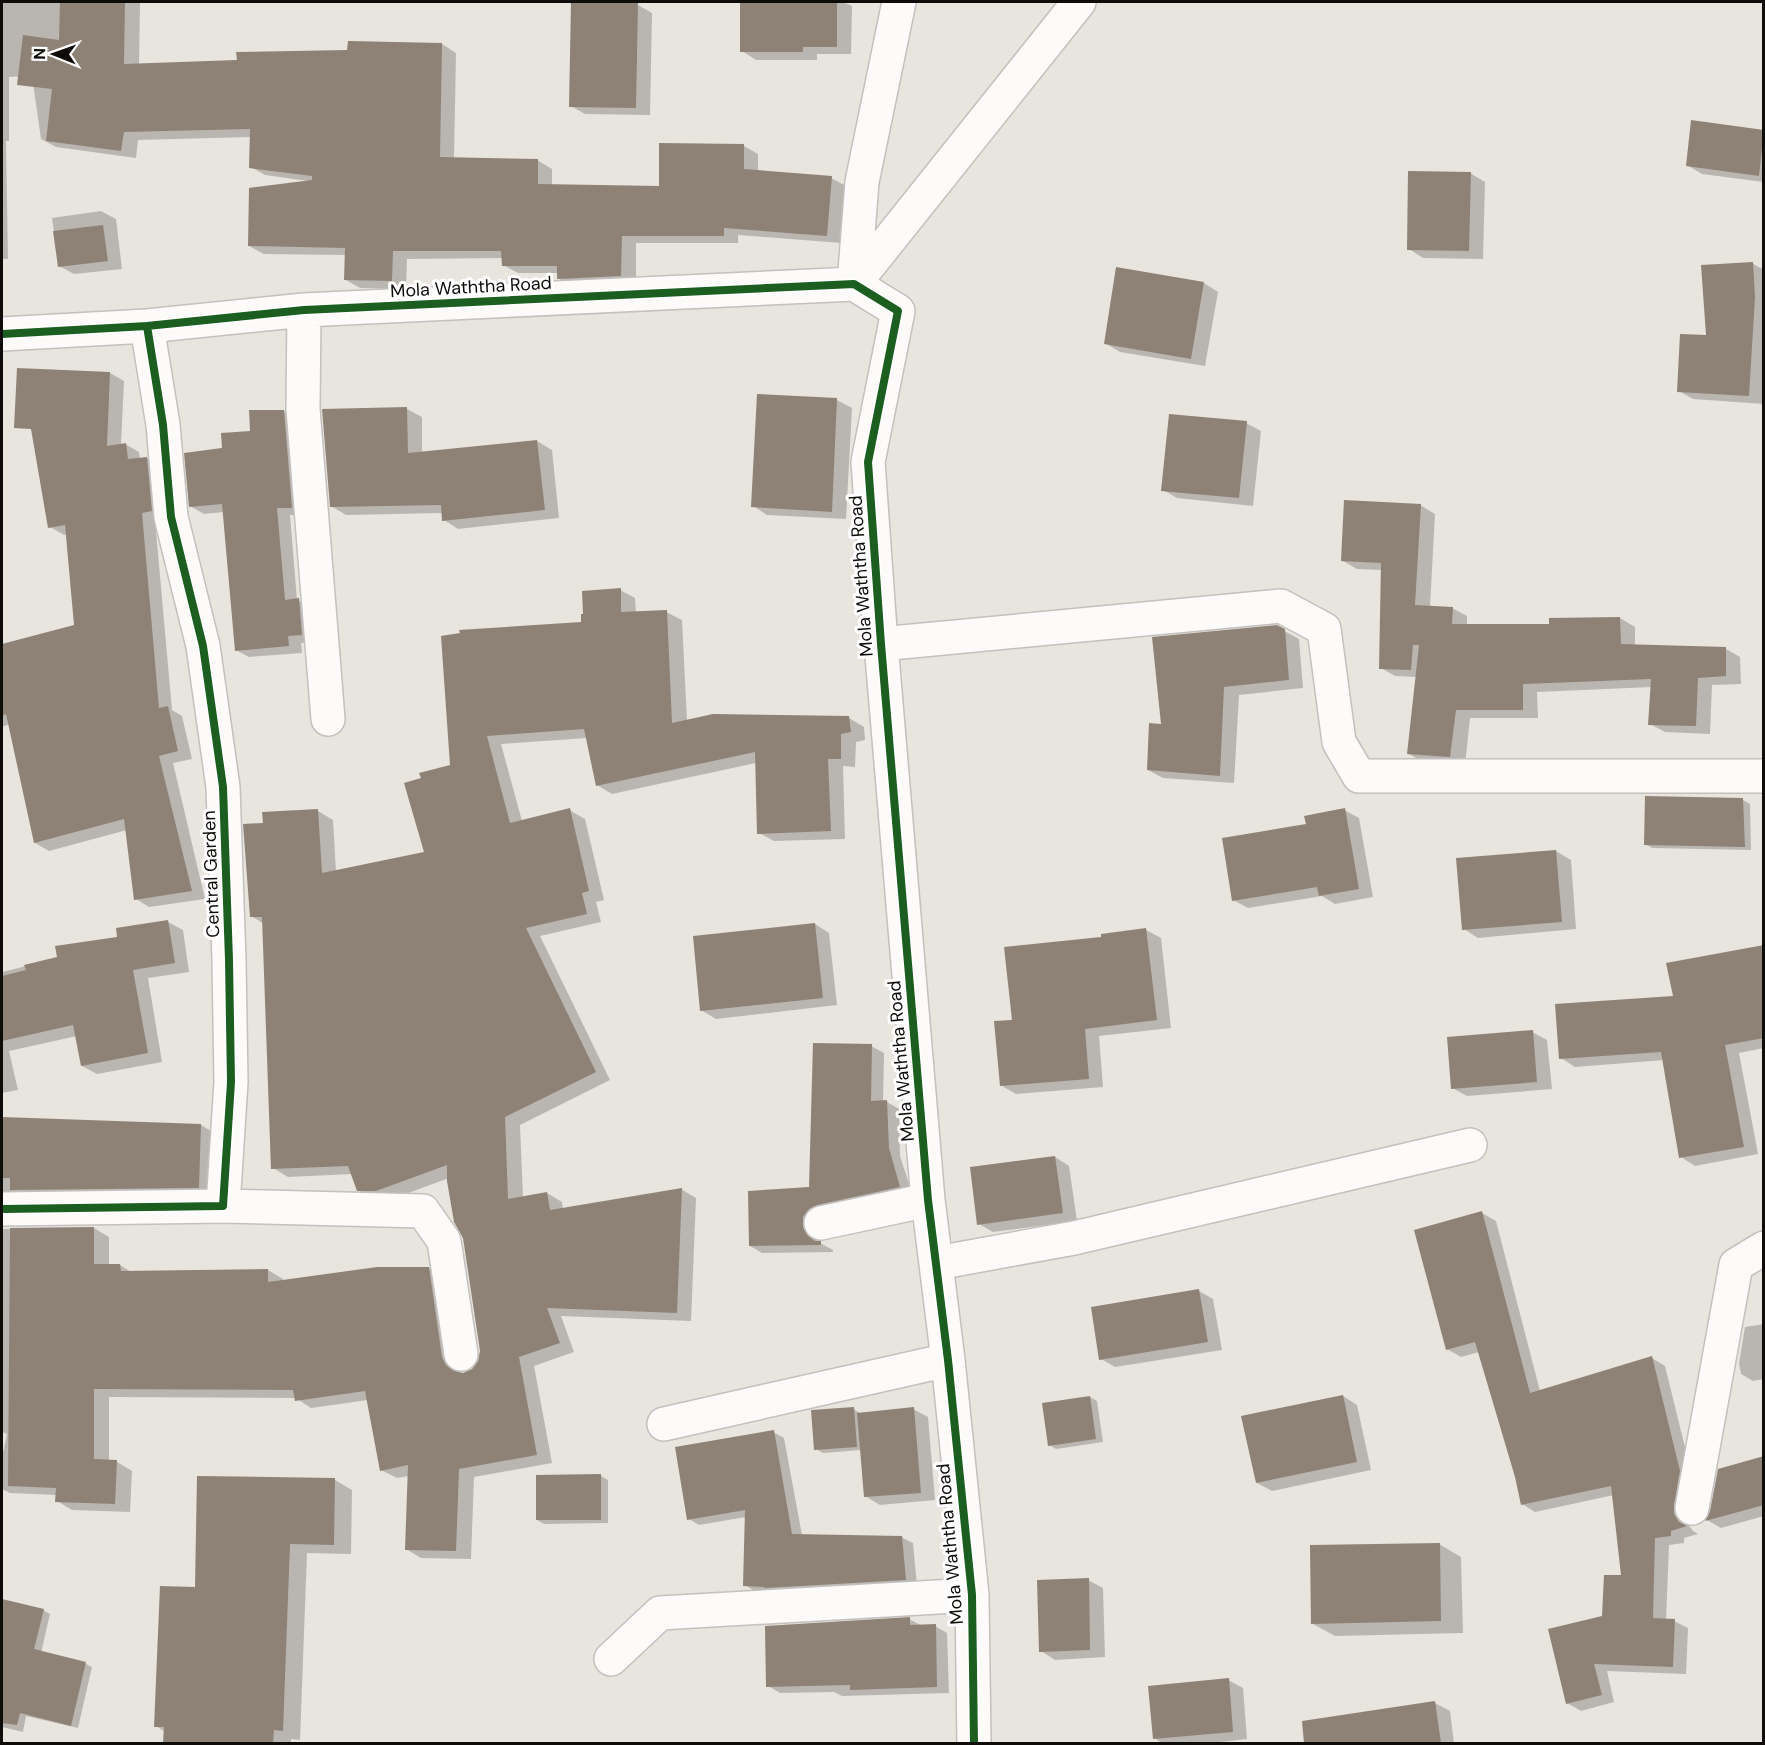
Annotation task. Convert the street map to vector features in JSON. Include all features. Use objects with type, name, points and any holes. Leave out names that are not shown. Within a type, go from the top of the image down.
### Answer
[{"type":"street","points":[[854,284],[862,182],[899,2]]},
{"type":"street","points":[[854,284],[1079,2]]},
{"type":"street","name":"Mola Waththa Road","points":[[2,334],[147,326],[304,310],[854,284],[898,311],[868,462],[928,1200],[948,1360],[972,1595],[975,1743]]},
{"type":"street","points":[[304,310],[303,410],[328,719]]},
{"type":"street","name":"Central Garden","points":[[147,326],[163,425],[171,517],[203,646],[223,787],[231,1082],[223,1206]]},
{"type":"street","points":[[881,644],[1281,606],[1324,629],[1339,742],[1359,776],[1764,776]]},
{"type":"street","points":[[937,1263],[1074,1238],[1470,1145]]},
{"type":"street","points":[[821,1222],[928,1200]]},
{"type":"street","points":[[2,1209],[223,1206],[423,1211],[444,1241],[461,1354]]},
{"type":"street","points":[[1692,1508],[1736,1264],[1764,1248]]},
{"type":"street","points":[[664,1424],[948,1360]]},
{"type":"street","points":[[612,1659],[660,1613],[972,1595]]},
{"type":"building","points":[[60,2],[125,2],[124,64],[237,60],[236,52],[347,50],[348,41],[442,43],[440,157],[538,159],[538,184],[659,186],[659,143],[744,144],[744,169],[832,176],[827,236],[724,228],[724,236],[622,236],[621,276],[557,279],[557,266],[502,266],[501,251],[393,251],[392,281],[344,280],[345,248],[248,246],[249,188],[312,180],[312,176],[249,168],[250,129],[124,132],[121,151],[46,141],[52,89],[17,85],[23,35],[59,40]]},
{"type":"building","points":[[571,2],[638,3],[636,108],[569,107]]},
{"type":"building","points":[[740,2],[837,2],[837,47],[803,47],[803,52],[740,52]]},
{"type":"building","points":[[1691,120],[1764,130],[1759,176],[1686,166]]},
{"type":"building","points":[[1408,171],[1471,172],[1469,251],[1407,250]]},
{"type":"building","points":[[103,225],[108,261],[58,267],[53,231]]},
{"type":"building","points":[[1753,262],[1755,297],[1749,396],[1677,392],[1680,334],[1706,335],[1701,265]]},
{"type":"building","points":[[1116,267],[1204,282],[1191,359],[1104,344]]},
{"type":"building","points":[[17,368],[110,372],[107,446],[126,443],[128,459],[147,457],[152,511],[142,513],[159,708],[168,706],[178,751],[159,756],[192,891],[134,900],[124,819],[34,843],[6,714],[2,716],[2,644],[74,625],[65,525],[48,528],[31,429],[14,428]]},
{"type":"building","points":[[757,394],[837,398],[832,512],[751,507]]},
{"type":"building","points":[[407,407],[408,453],[537,440],[545,510],[442,521],[441,505],[330,507],[322,409]]},
{"type":"building","points":[[249,410],[284,410],[292,508],[277,508],[285,600],[299,598],[302,635],[288,636],[289,646],[235,651],[222,504],[189,507],[184,453],[222,448],[221,433],[250,431]]},
{"type":"building","points":[[1169,414],[1247,421],[1239,498],[1161,491]]},
{"type":"building","points":[[1344,500],[1421,504],[1415,605],[1453,607],[1452,624],[1549,624],[1549,618],[1620,617],[1621,644],[1726,647],[1726,676],[1698,678],[1696,726],[1648,725],[1651,679],[1523,684],[1523,710],[1456,710],[1450,757],[1407,754],[1419,645],[1413,645],[1411,670],[1379,669],[1381,563],[1341,561]]},
{"type":"building","points":[[621,588],[621,612],[667,610],[672,723],[713,714],[849,716],[851,732],[841,734],[841,759],[828,759],[831,831],[757,834],[755,752],[596,786],[584,729],[487,736],[510,823],[570,808],[589,891],[582,893],[587,914],[526,928],[596,1072],[505,1117],[508,1199],[547,1192],[550,1210],[682,1188],[677,1313],[547,1308],[560,1343],[519,1357],[537,1455],[459,1469],[456,1551],[405,1550],[408,1465],[380,1471],[365,1391],[295,1401],[293,1390],[94,1389],[94,1459],[117,1460],[115,1504],[55,1502],[56,1488],[8,1486],[10,1228],[94,1227],[94,1264],[120,1264],[121,1271],[268,1269],[268,1282],[377,1267],[429,1267],[442,1357],[446,1365],[454,1371],[463,1373],[472,1369],[478,1361],[480,1351],[463,1238],[454,1222],[447,1181],[447,1165],[376,1191],[357,1191],[348,1166],[271,1169],[262,917],[250,917],[243,824],[263,823],[262,812],[318,809],[322,873],[424,852],[404,783],[421,778],[419,773],[450,765],[441,636],[460,633],[459,630],[581,622],[582,591]]},
{"type":"building","points":[[1277,625],[1285,629],[1289,680],[1224,687],[1220,776],[1147,770],[1149,723],[1161,724],[1152,637]]},
{"type":"building","points":[[1645,796],[1743,798],[1745,847],[1644,845]]},
{"type":"building","points":[[1345,808],[1359,889],[1319,896],[1317,887],[1232,901],[1222,838],[1306,824],[1304,816]]},
{"type":"building","points":[[1556,850],[1562,922],[1462,930],[1456,858]]},
{"type":"building","points":[[168,920],[175,963],[133,970],[148,1053],[81,1066],[73,1025],[2,1041],[2,976],[26,970],[24,965],[57,957],[55,946],[117,937],[116,928]]},
{"type":"building","points":[[815,923],[823,998],[700,1011],[693,936]]},
{"type":"building","points":[[1146,928],[1157,1020],[1085,1029],[1089,1079],[1000,1086],[994,1021],[1012,1020],[1004,947],[1101,937],[1101,934]]},
{"type":"building","points":[[1764,945],[1764,1038],[1725,1045],[1744,1147],[1679,1158],[1661,1052],[1559,1059],[1555,1004],[1673,996],[1666,963]]},
{"type":"building","points":[[1533,1030],[1537,1082],[1451,1089],[1447,1037]]},
{"type":"building","points":[[813,1043],[872,1044],[871,1101],[887,1100],[889,1148],[900,1187],[817,1205],[809,1209],[803,1217],[803,1227],[808,1236],[815,1241],[821,1241],[821,1245],[749,1246],[748,1191],[809,1187]]},
{"type":"building","points":[[2,1117],[201,1124],[199,1188],[10,1190],[10,1178],[2,1178]]},
{"type":"building","points":[[1055,1156],[1063,1213],[977,1225],[970,1167]]},
{"type":"building","points":[[1482,1211],[1530,1393],[1652,1356],[1680,1471],[1674,1514],[1679,1522],[1687,1526],[1671,1531],[1671,1536],[1655,1538],[1653,1618],[1675,1619],[1673,1667],[1594,1664],[1602,1695],[1566,1704],[1548,1629],[1602,1616],[1604,1575],[1621,1575],[1611,1486],[1521,1505],[1515,1477],[1475,1342],[1446,1350],[1414,1230]]},
{"type":"building","points":[[1199,1289],[1208,1342],[1099,1360],[1091,1307]]},
{"type":"building","points":[[1343,1395],[1357,1462],[1256,1483],[1241,1416]]},
{"type":"building","points":[[1090,1396],[1096,1439],[1048,1446],[1042,1403]]},
{"type":"building","points":[[854,1407],[857,1447],[814,1450],[811,1410]]},
{"type":"building","points":[[914,1407],[921,1493],[864,1497],[857,1413]]},
{"type":"building","points":[[774,1430],[792,1534],[902,1536],[906,1580],[765,1588],[743,1586],[745,1510],[687,1520],[675,1447]]},
{"type":"building","points":[[1764,1456],[1764,1505],[1705,1521],[1710,1511],[1718,1469]]},
{"type":"building","points":[[601,1474],[601,1520],[536,1520],[536,1475]]},
{"type":"building","points":[[197,1476],[335,1478],[334,1545],[290,1544],[283,1731],[274,1730],[273,1743],[163,1743],[164,1727],[154,1727],[160,1586],[195,1587]]},
{"type":"building","points":[[1440,1543],[1441,1621],[1311,1624],[1310,1545]]},
{"type":"building","points":[[1089,1578],[1090,1650],[1039,1652],[1037,1580]]},
{"type":"building","points":[[2,1599],[44,1609],[34,1649],[86,1662],[71,1726],[20,1713],[17,1725],[2,1723]]},
{"type":"building","points":[[910,1617],[910,1625],[936,1624],[937,1687],[850,1690],[850,1685],[766,1687],[765,1626]]},
{"type":"building","points":[[1229,1678],[1233,1732],[1153,1739],[1148,1686]]},
{"type":"building","points":[[1435,1701],[1441,1743],[1304,1743],[1302,1721]]},
{"type":"cycle path","points":[[2,334],[147,326],[304,310],[854,284],[898,311],[868,462],[928,1200],[948,1360],[972,1595],[974,1744]]},
{"type":"cycle path","points":[[2,1209],[223,1206],[231,1082],[223,787],[203,646],[171,517],[163,425],[147,326]]}]
